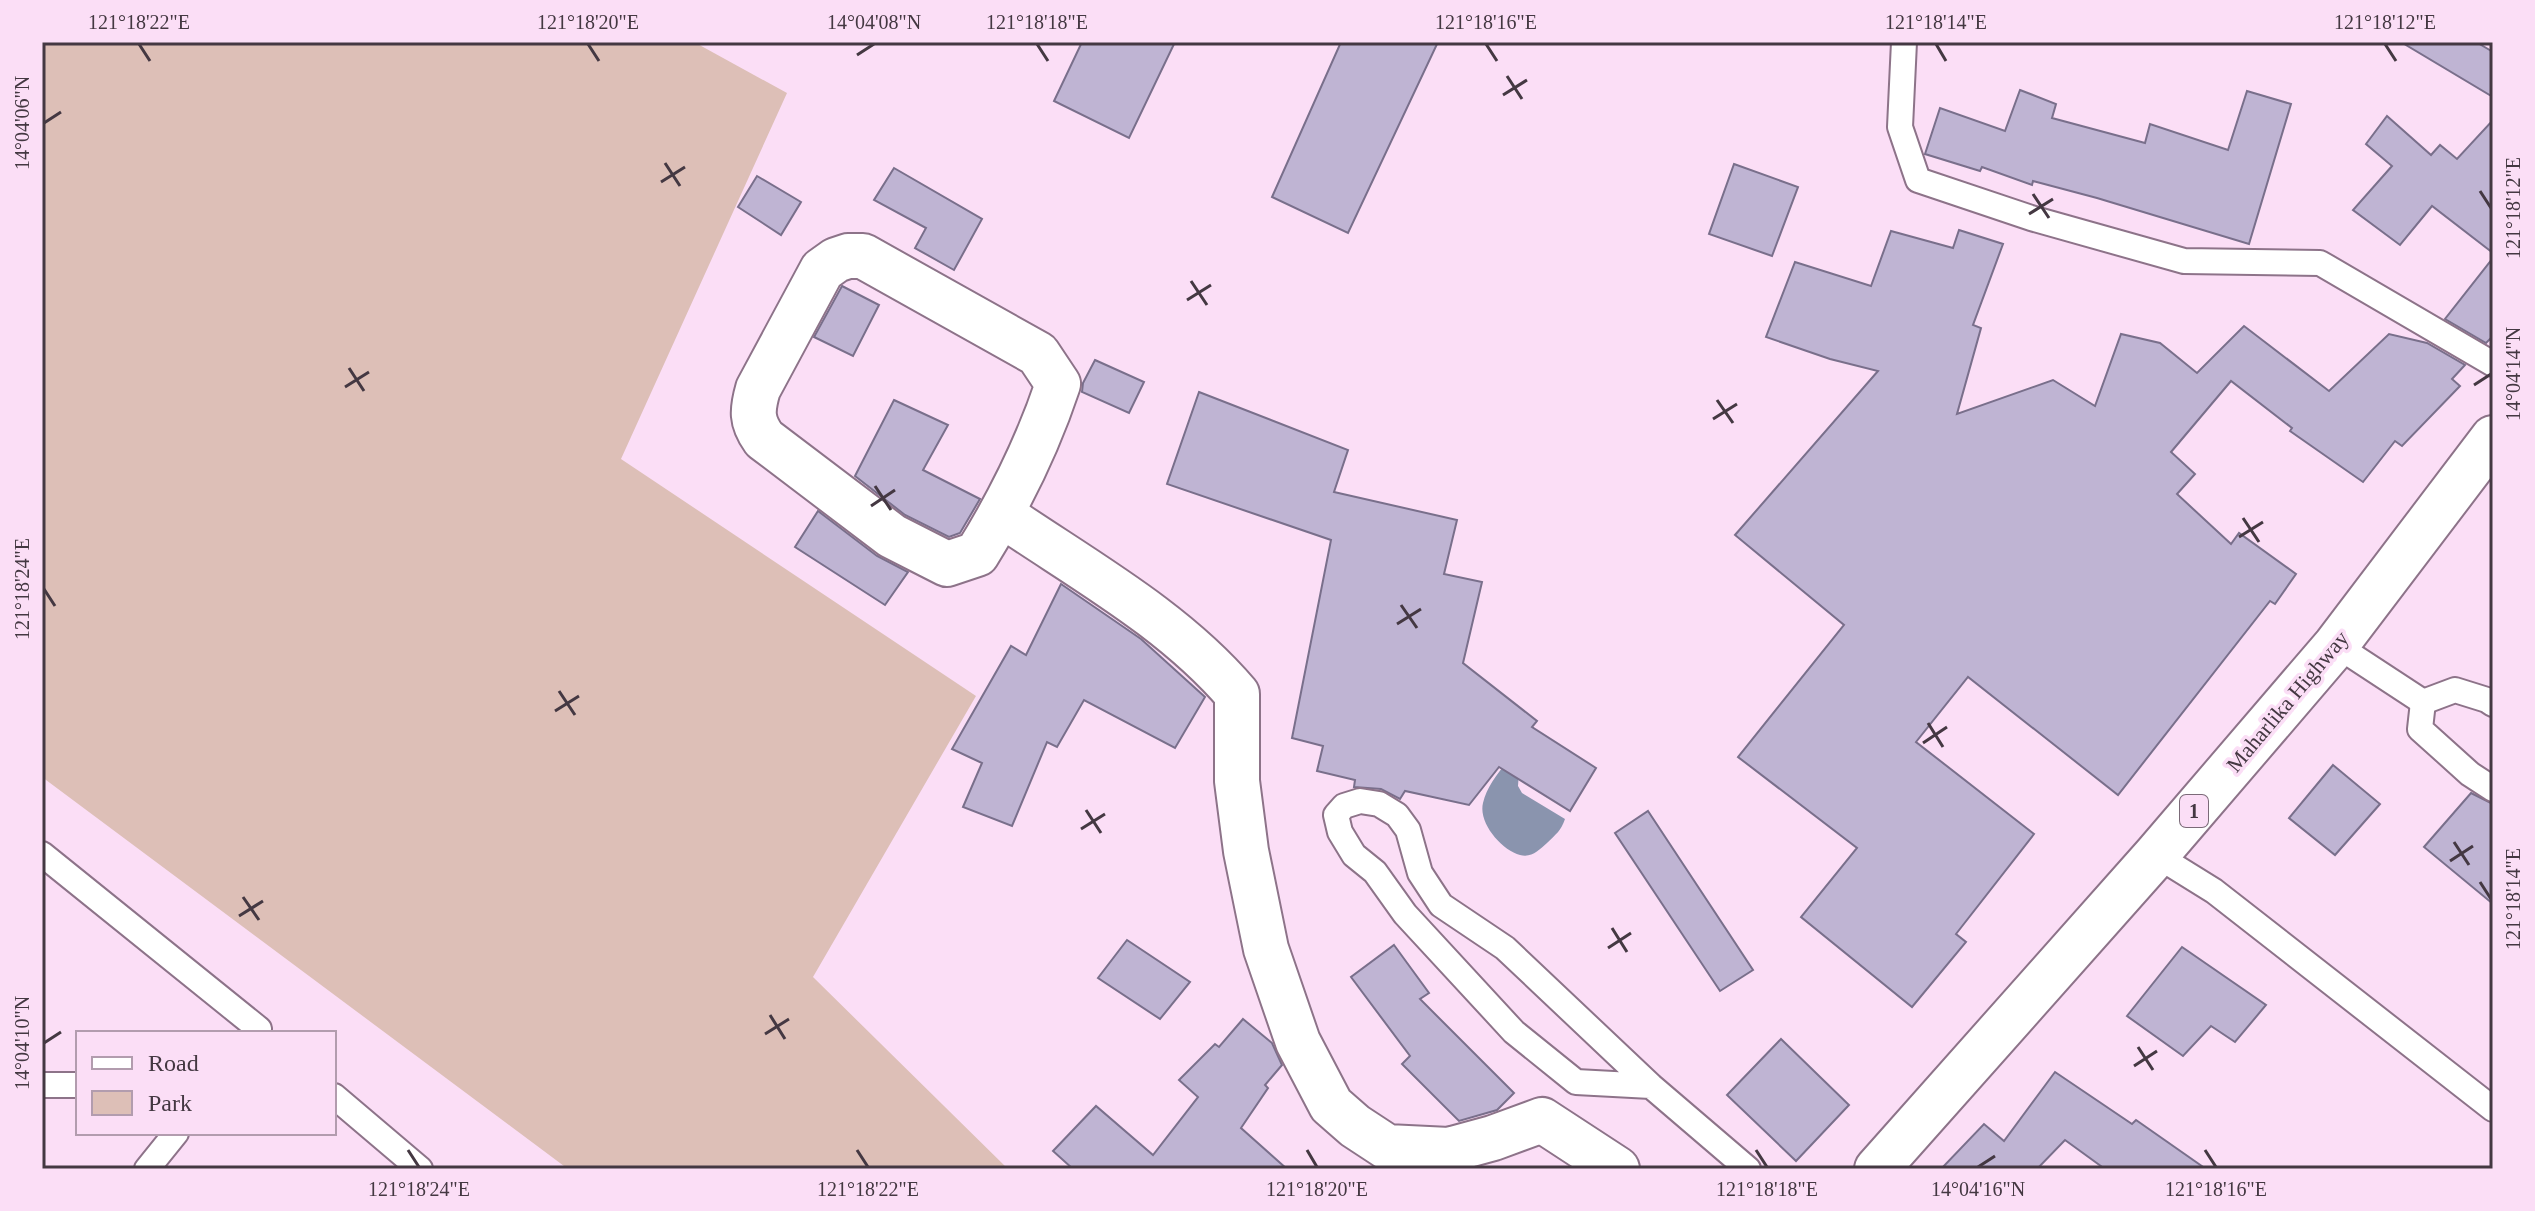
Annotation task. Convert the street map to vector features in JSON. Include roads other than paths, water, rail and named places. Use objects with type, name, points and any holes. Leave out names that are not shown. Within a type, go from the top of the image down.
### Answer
[{"type":"street","points":[[863,256],[1038,354],[1058,384],[1045,421],[1001,514],[977,554],[947,564],[892,536],[764,439],[755,427],[752,411],[758,389],[822,270],[836,260],[863,256]]},
{"type":"street","name":"Maharlika Highway","points":[[1877,1169],[2156,855],[2336,645],[2493,438]]},
{"type":"street","points":[[1001,514],[1180,635],[1237,694],[1237,781],[1246,851],[1266,949],[1298,1042],[1331,1105],[1387,1147],[1449,1150],[1542,1120],[1617,1169]]},
{"type":"lane","points":[[1904,42],[1900,127],[1918,180],[2031,218],[2184,261],[2320,263],[2493,364]]},
{"type":"lane","points":[[2336,645],[2423,702]]},
{"type":"lane","points":[[2423,702],[2455,690],[2493,704]]},
{"type":"lane","points":[[2423,702],[2420,729],[2470,774],[2493,789]]},
{"type":"lane","points":[[1651,1086],[1576,1082],[1514,1032],[1405,914],[1375,872],[1354,855],[1340,832],[1336,815],[1344,806],[1360,801],[1379,804],[1397,815],[1408,830],[1420,873],[1441,905],[1505,948],[1651,1086],[1748,1169]]},
{"type":"lane","points":[[42,854],[255,1031]]},
{"type":"lane","points":[[2156,855],[2214,891],[2493,1109]]},
{"type":"lane","points":[[42,1085],[76,1085]]},
{"type":"lane","points":[[336,1098],[420,1169]]},
{"type":"lane","points":[[147,1169],[174,1135]]},
{"type":"water","points":[[1521,745],[1518,786],[1522,793],[1565,819],[1547,843],[1535,853],[1524,856],[1499,842],[1488,827],[1482,811],[1489,787]]}]
